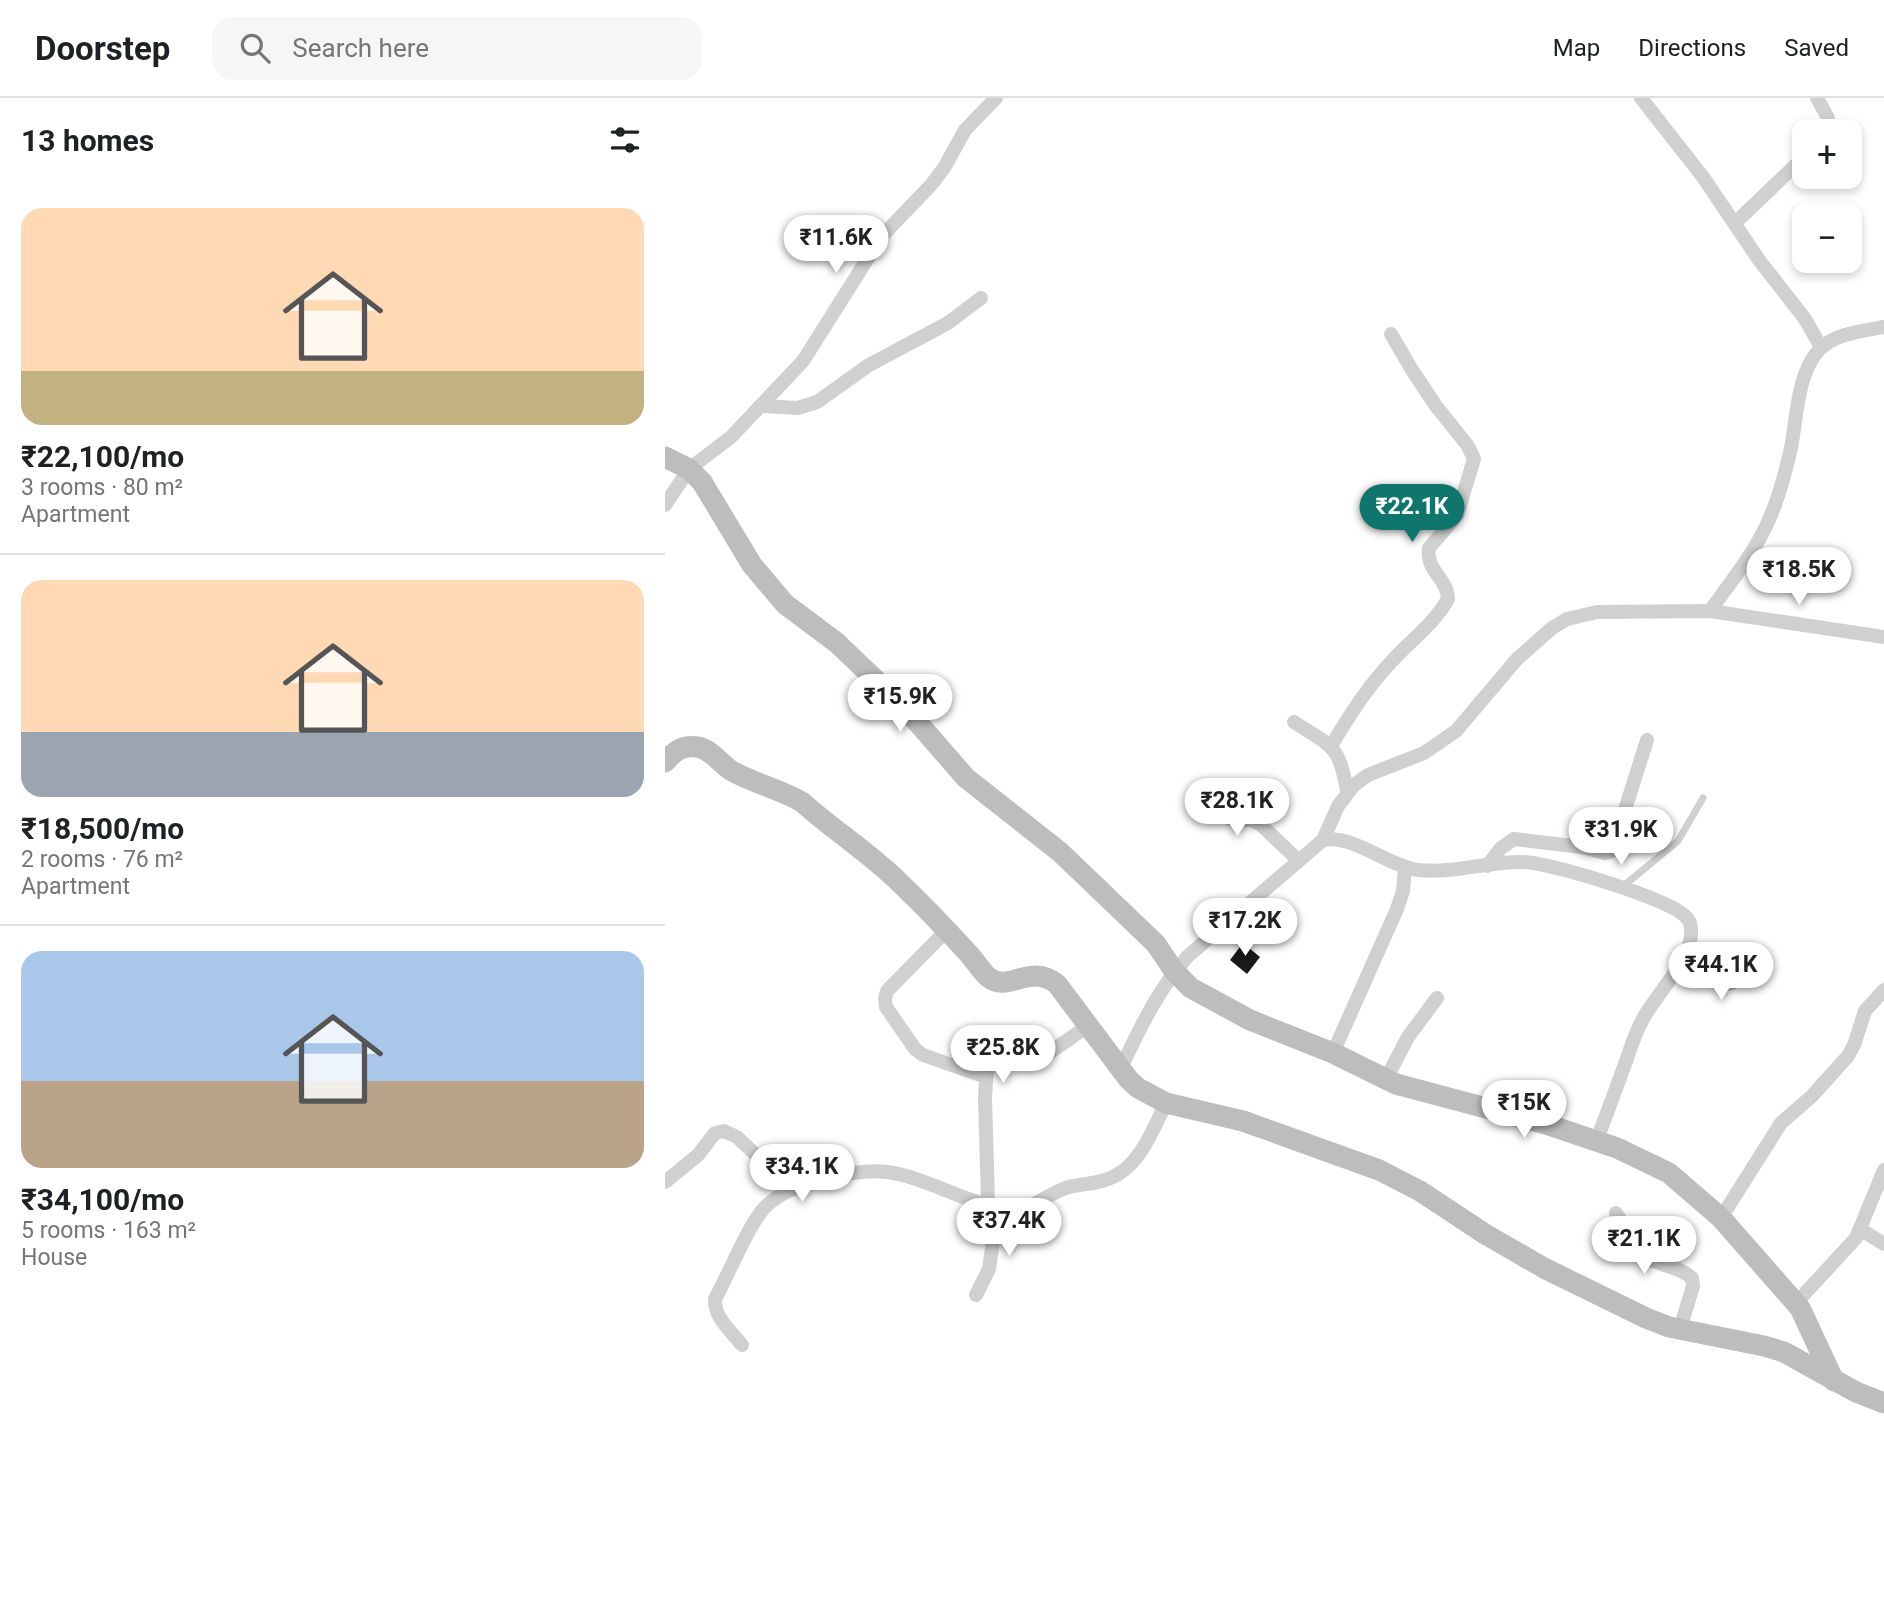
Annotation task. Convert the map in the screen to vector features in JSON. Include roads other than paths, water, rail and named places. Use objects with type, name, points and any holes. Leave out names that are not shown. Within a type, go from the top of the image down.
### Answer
[{"type":"street","points":[[665,505],[689,469],[731,437],[814,346],[882,236],[931,185],[944,168],[965,130],[996,98]]},
{"type":"street","points":[[1641,98],[1703,177],[1759,260],[1805,319],[1821,347]]},
{"type":"street","points":[[1817,98],[1829,119]]},
{"type":"street","points":[[1735,223],[1792,168]]},
{"type":"street","points":[[760,406],[798,408],[817,402],[869,365],[948,323],[981,298]]},
{"type":"street","points":[[1710,611],[1751,554],[1771,515],[1790,450],[1806,373],[1813,357],[1821,347],[1836,338],[1884,327]]},
{"type":"street","points":[[1331,746],[1362,698],[1448,599],[1446,588],[1429,562],[1429,548],[1457,515],[1474,465],[1471,451],[1436,406],[1391,334]]},
{"type":"street","points":[[665,457],[689,469],[702,482],[752,565],[785,604],[837,643],[905,708],[966,778],[1060,852],[1156,944],[1181,963],[1198,994],[1250,1020],[1333,1053],[1386,1079],[1424,1093],[1502,1111],[1616,1148],[1669,1173],[1721,1218],[1796,1303],[1810,1326],[1834,1381]]},
{"type":"street","points":[[1324,840],[1347,791],[1368,775],[1424,753],[1457,731],[1517,659],[1552,628],[1567,619],[1597,612],[1710,611],[1884,637]]},
{"type":"street","points":[[1294,722],[1331,746],[1341,763],[1347,791]]},
{"type":"street","points":[[1487,866],[1500,848],[1514,839],[1582,847],[1605,853],[1612,851],[1647,740]]},
{"type":"street","points":[[665,762],[674,752],[684,747],[702,748],[732,771],[802,802],[899,882],[989,977],[998,982],[1029,976],[1049,977],[1068,996],[1120,1070],[1138,1088],[1166,1103],[1243,1121],[1379,1170],[1420,1191],[1485,1234],[1544,1268],[1646,1318],[1680,1329],[1784,1352],[1834,1381],[1884,1403]]},
{"type":"street","points":[[1209,789],[1228,818],[1251,820],[1259,824],[1298,860]]},
{"type":"street","points":[[1120,1070],[1145,1018],[1181,963],[1324,840],[1331,838],[1345,841],[1405,867],[1452,871],[1520,862],[1545,864],[1651,898],[1684,915],[1689,922],[1690,944],[1637,1030],[1596,1142]]},
{"type":"street","points":[[1333,1053],[1397,909],[1403,891],[1405,867]]},
{"type":"street","points":[[946,931],[887,991],[886,1007],[915,1049],[923,1055],[986,1077]]},
{"type":"street","points":[[1679,964],[1723,985],[1732,983],[1756,963]]},
{"type":"street","points":[[1721,1218],[1781,1123],[1812,1097],[1848,1056],[1865,1011],[1884,990]]},
{"type":"street","points":[[1386,1079],[1408,1037],[1437,998]]},
{"type":"street","points":[[976,1295],[989,1269],[993,1205],[986,1077],[991,1062],[1006,1056],[1032,1060],[1042,1058],[1089,1026]]},
{"type":"street","points":[[743,1345],[719,1317],[715,1299],[764,1208],[778,1196],[792,1189],[837,1176],[885,1172],[993,1205],[1016,1209],[1026,1207],[1055,1192],[1118,1175],[1145,1146],[1166,1103]]},
{"type":"street","points":[[665,1182],[698,1155],[715,1133],[727,1131],[737,1137],[792,1189]]},
{"type":"street","points":[[1796,1303],[1845,1252],[1860,1230],[1884,1170]]},
{"type":"street","points":[[1616,1213],[1641,1254],[1685,1272],[1692,1278],[1693,1286],[1680,1329]]},
{"type":"street","points":[[1860,1230],[1884,1244]]},
{"type":"lane","points":[[1620,888],[1678,841],[1703,797]]}]
